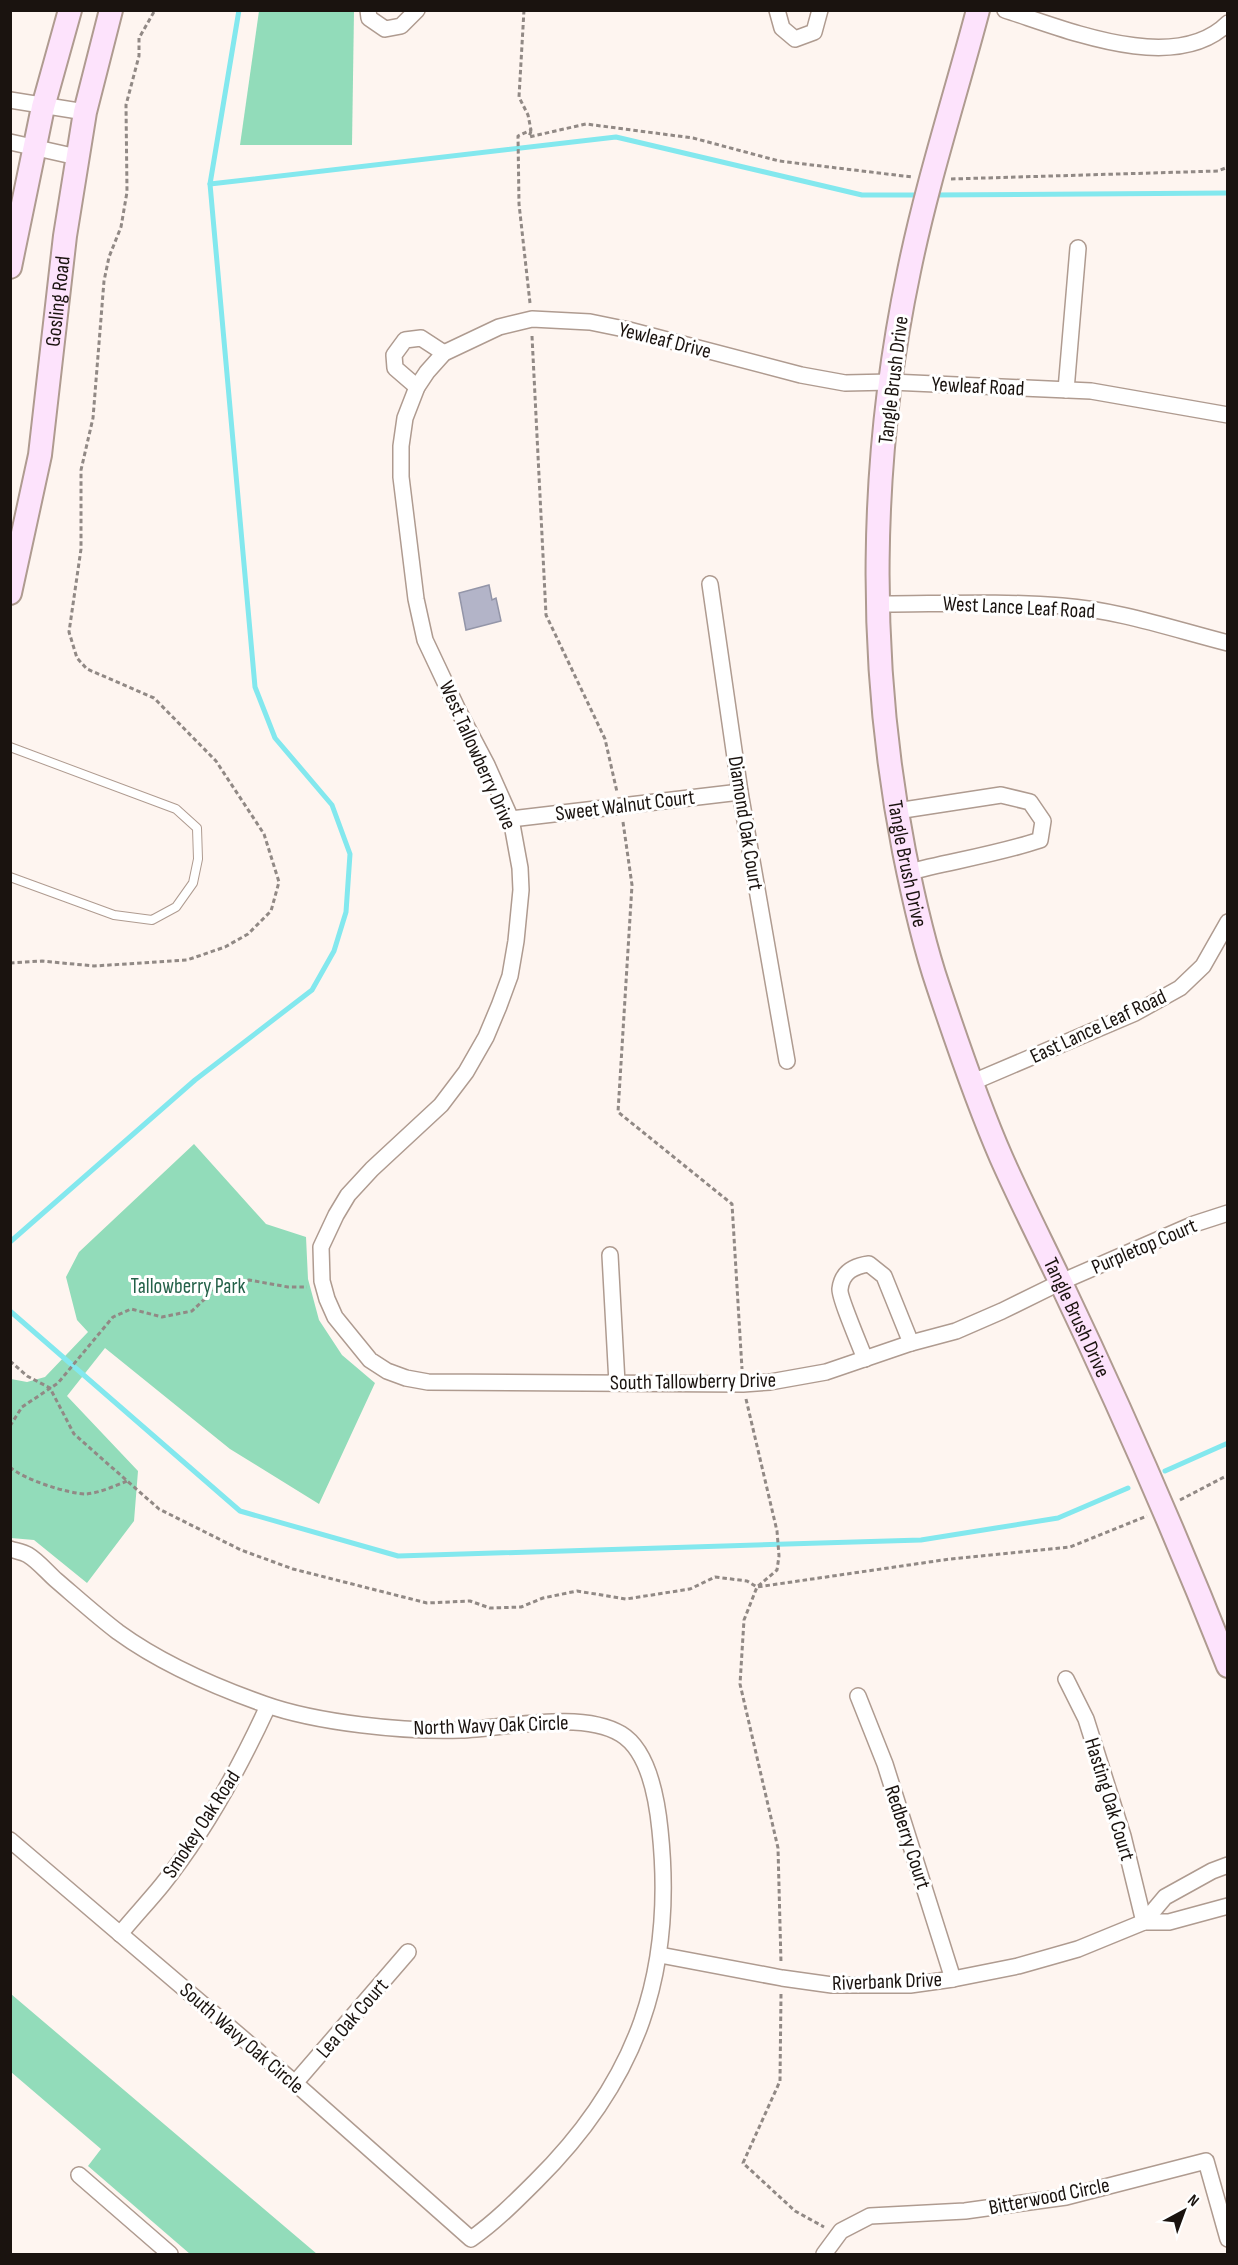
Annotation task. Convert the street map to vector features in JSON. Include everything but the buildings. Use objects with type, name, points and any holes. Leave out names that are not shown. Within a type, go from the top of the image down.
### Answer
[{"type":"street","points":[[10,267],[43,107],[70,10]]},
{"type":"street","name":"Gosling Road","points":[[10,593],[40,455],[63,246],[77,156],[85,112],[111,10]]},
{"type":"street","points":[[368,10],[369,18],[385,29],[401,26],[417,10]]},
{"type":"street","points":[[777,10],[782,28],[795,39],[814,32],[820,10]]},
{"type":"street","name":"Tangle Brush Drive","points":[[978,10],[927,192],[908,273],[891,382],[879,532],[878,604],[879,665],[883,712],[897,811],[909,872],[936,982],[1001,1157],[1061,1282],[1163,1509],[1227,1666]]},
{"type":"street","points":[[1005,10],[1130,46],[1165,48],[1188,46],[1221,30],[1227,23]]},
{"type":"street","points":[[10,100],[85,112]]},
{"type":"street","points":[[10,142],[77,156]]},
{"type":"street","points":[[1066,390],[1078,248]]},
{"type":"street","name":"Yewleaf Drive","points":[[427,372],[444,353],[499,327],[532,319],[600,324],[801,375],[845,383],[891,382]]},
{"type":"street","points":[[417,387],[395,368],[394,355],[405,340],[421,338],[444,353]]},
{"type":"street","name":"West Tallowberry Drive","points":[[416,1380],[387,1371],[370,1360],[335,1317],[324,1287],[321,1247],[342,1205],[372,1169],[441,1105],[466,1072],[486,1037],[510,976],[521,890],[511,819],[425,639],[416,598],[401,477],[400,446],[405,418],[417,387],[427,372]]},
{"type":"street","name":"Yewleaf Road","points":[[891,382],[1091,391],[1227,415]]},
{"type":"street","name":"Diamond Oak Court","points":[[710,584],[740,792],[787,1061]]},
{"type":"street","name":"West Lance Leaf Road","points":[[878,604],[950,602],[1063,606],[1137,619],[1227,643]]},
{"type":"street","name":"Sweet Walnut Court","points":[[511,819],[740,792]]},
{"type":"street","points":[[897,811],[1001,795],[1030,802],[1043,821],[1040,840],[1010,850],[981,854],[909,872]]},
{"type":"street","name":"East Lance Leaf Road","points":[[973,1082],[1135,1012],[1180,988],[1203,966],[1227,922]]},
{"type":"street","name":"Purpletop Court","points":[[1061,1282],[1194,1224],[1227,1213]]},
{"type":"street","points":[[610,1255],[617,1383]]},
{"type":"street","points":[[865,1359],[840,1290],[845,1273],[855,1266],[868,1264],[884,1276],[911,1343]]},
{"type":"street","name":"South Tallowberry Drive","points":[[416,1380],[428,1382],[743,1384],[770,1382],[826,1372],[911,1343],[956,1331],[1061,1282]]},
{"type":"street","name":"North Wavy Oak Circle","points":[[10,1549],[27,1554],[81,1602],[141,1648],[187,1673],[268,1706],[318,1718],[389,1727],[460,1730],[570,1722],[596,1724],[622,1734],[638,1750],[650,1776],[658,1811],[663,1853],[664,1906],[660,1955]]},
{"type":"street","name":"Hasting Oak Court","points":[[1066,1679],[1086,1719],[1123,1836],[1144,1922]]},
{"type":"street","name":"Redberry Court","points":[[858,1696],[885,1764],[953,1979]]},
{"type":"street","name":"Smokey Oak Road","points":[[120,1934],[162,1885],[214,1811],[244,1757],[268,1706]]},
{"type":"street","name":"South Wavy Oak Circle","points":[[10,1840],[295,2083],[471,2239],[493,2223],[557,2160],[605,2098],[641,2027],[660,1955]]},
{"type":"street","name":"Riverbank Drive","points":[[1144,1922],[1165,1897],[1227,1865]]},
{"type":"street","name":"Riverbank Drive","points":[[660,1955],[832,1985],[910,1985],[1018,1966],[1078,1949],[1144,1922],[1169,1922],[1227,1906]]},
{"type":"street","name":"Lea Oak Court","points":[[295,2083],[408,1952]]},
{"type":"street","name":"Bitterwood Circle","points":[[824,2254],[841,2231],[870,2216],[965,2211],[1066,2197],[1206,2160],[1227,2239]]},
{"type":"street","points":[[80,2175],[170,2254]]},
{"type":"lane","points":[[10,747],[176,810],[197,828],[198,859],[193,883],[176,907],[152,920],[114,915],[10,877]]},
{"type":"path","points":[[10,963],[42,961],[94,966],[187,960],[225,947],[248,934],[271,911],[279,882],[264,834],[216,761],[154,698],[87,669],[77,658],[69,632],[81,549],[81,470],[93,418],[104,281],[109,257],[122,227],[127,192],[126,105],[139,57],[139,38],[155,10]]},
{"type":"path","points":[[524,10],[519,97],[528,115],[531,129],[529,137],[586,124],[693,138],[779,160],[870,170],[927,192],[1137,172],[1218,171],[1227,167]]},
{"type":"path","points":[[531,129],[518,136],[519,204],[532,319],[546,615],[605,739],[620,806],[632,885],[618,1112],[732,1204],[743,1384],[777,1531],[779,1556],[777,1570],[757,1587],[744,1620],[740,1684],[778,1848],[782,1978],[780,2081],[743,2163],[795,2211],[819,2226],[841,2231]]},
{"type":"path","points":[[10,1426],[22,1407],[58,1383],[113,1317],[131,1309],[162,1317],[192,1311],[228,1282],[249,1280],[288,1287],[324,1287]]},
{"type":"path","points":[[10,1361],[27,1376],[50,1388],[74,1434],[159,1509],[241,1550],[303,1572],[427,1603],[470,1601],[490,1608],[521,1607],[543,1598],[577,1591],[626,1599],[690,1589],[715,1576],[747,1581],[757,1587],[950,1559],[1070,1547],[1163,1509],[1227,1475]]},
{"type":"path","points":[[10,1467],[48,1486],[86,1494],[127,1481]]},
{"type":"green space","points":[[259,11],[354,11],[352,145],[240,145]]},
{"type":"green space","name":"Tallowberry Park","points":[[194,1144],[266,1224],[306,1237],[308,1279],[319,1320],[342,1355],[375,1383],[319,1504],[230,1449],[105,1348],[67,1396],[138,1471],[134,1521],[87,1583],[34,1540],[11,1538],[11,1379],[27,1382],[45,1377],[88,1332],[77,1320],[66,1277],[79,1252]]},
{"type":"green space","points":[[11,1994],[317,2254],[190,2254],[88,2166],[101,2149],[11,2072]]},
{"type":"waterway","points":[[10,1242],[195,1080],[312,990],[334,951],[346,912],[350,854],[332,805],[275,738],[255,687],[210,184],[239,10]]},
{"type":"waterway","points":[[210,184],[616,137],[862,195],[920,195]]},
{"type":"waterway","points":[[932,195],[1228,193]]},
{"type":"waterway","points":[[10,1311],[240,1511],[398,1556],[921,1540],[1058,1518],[1128,1488]]},
{"type":"waterway","points":[[1165,1471],[1228,1443]]}]
